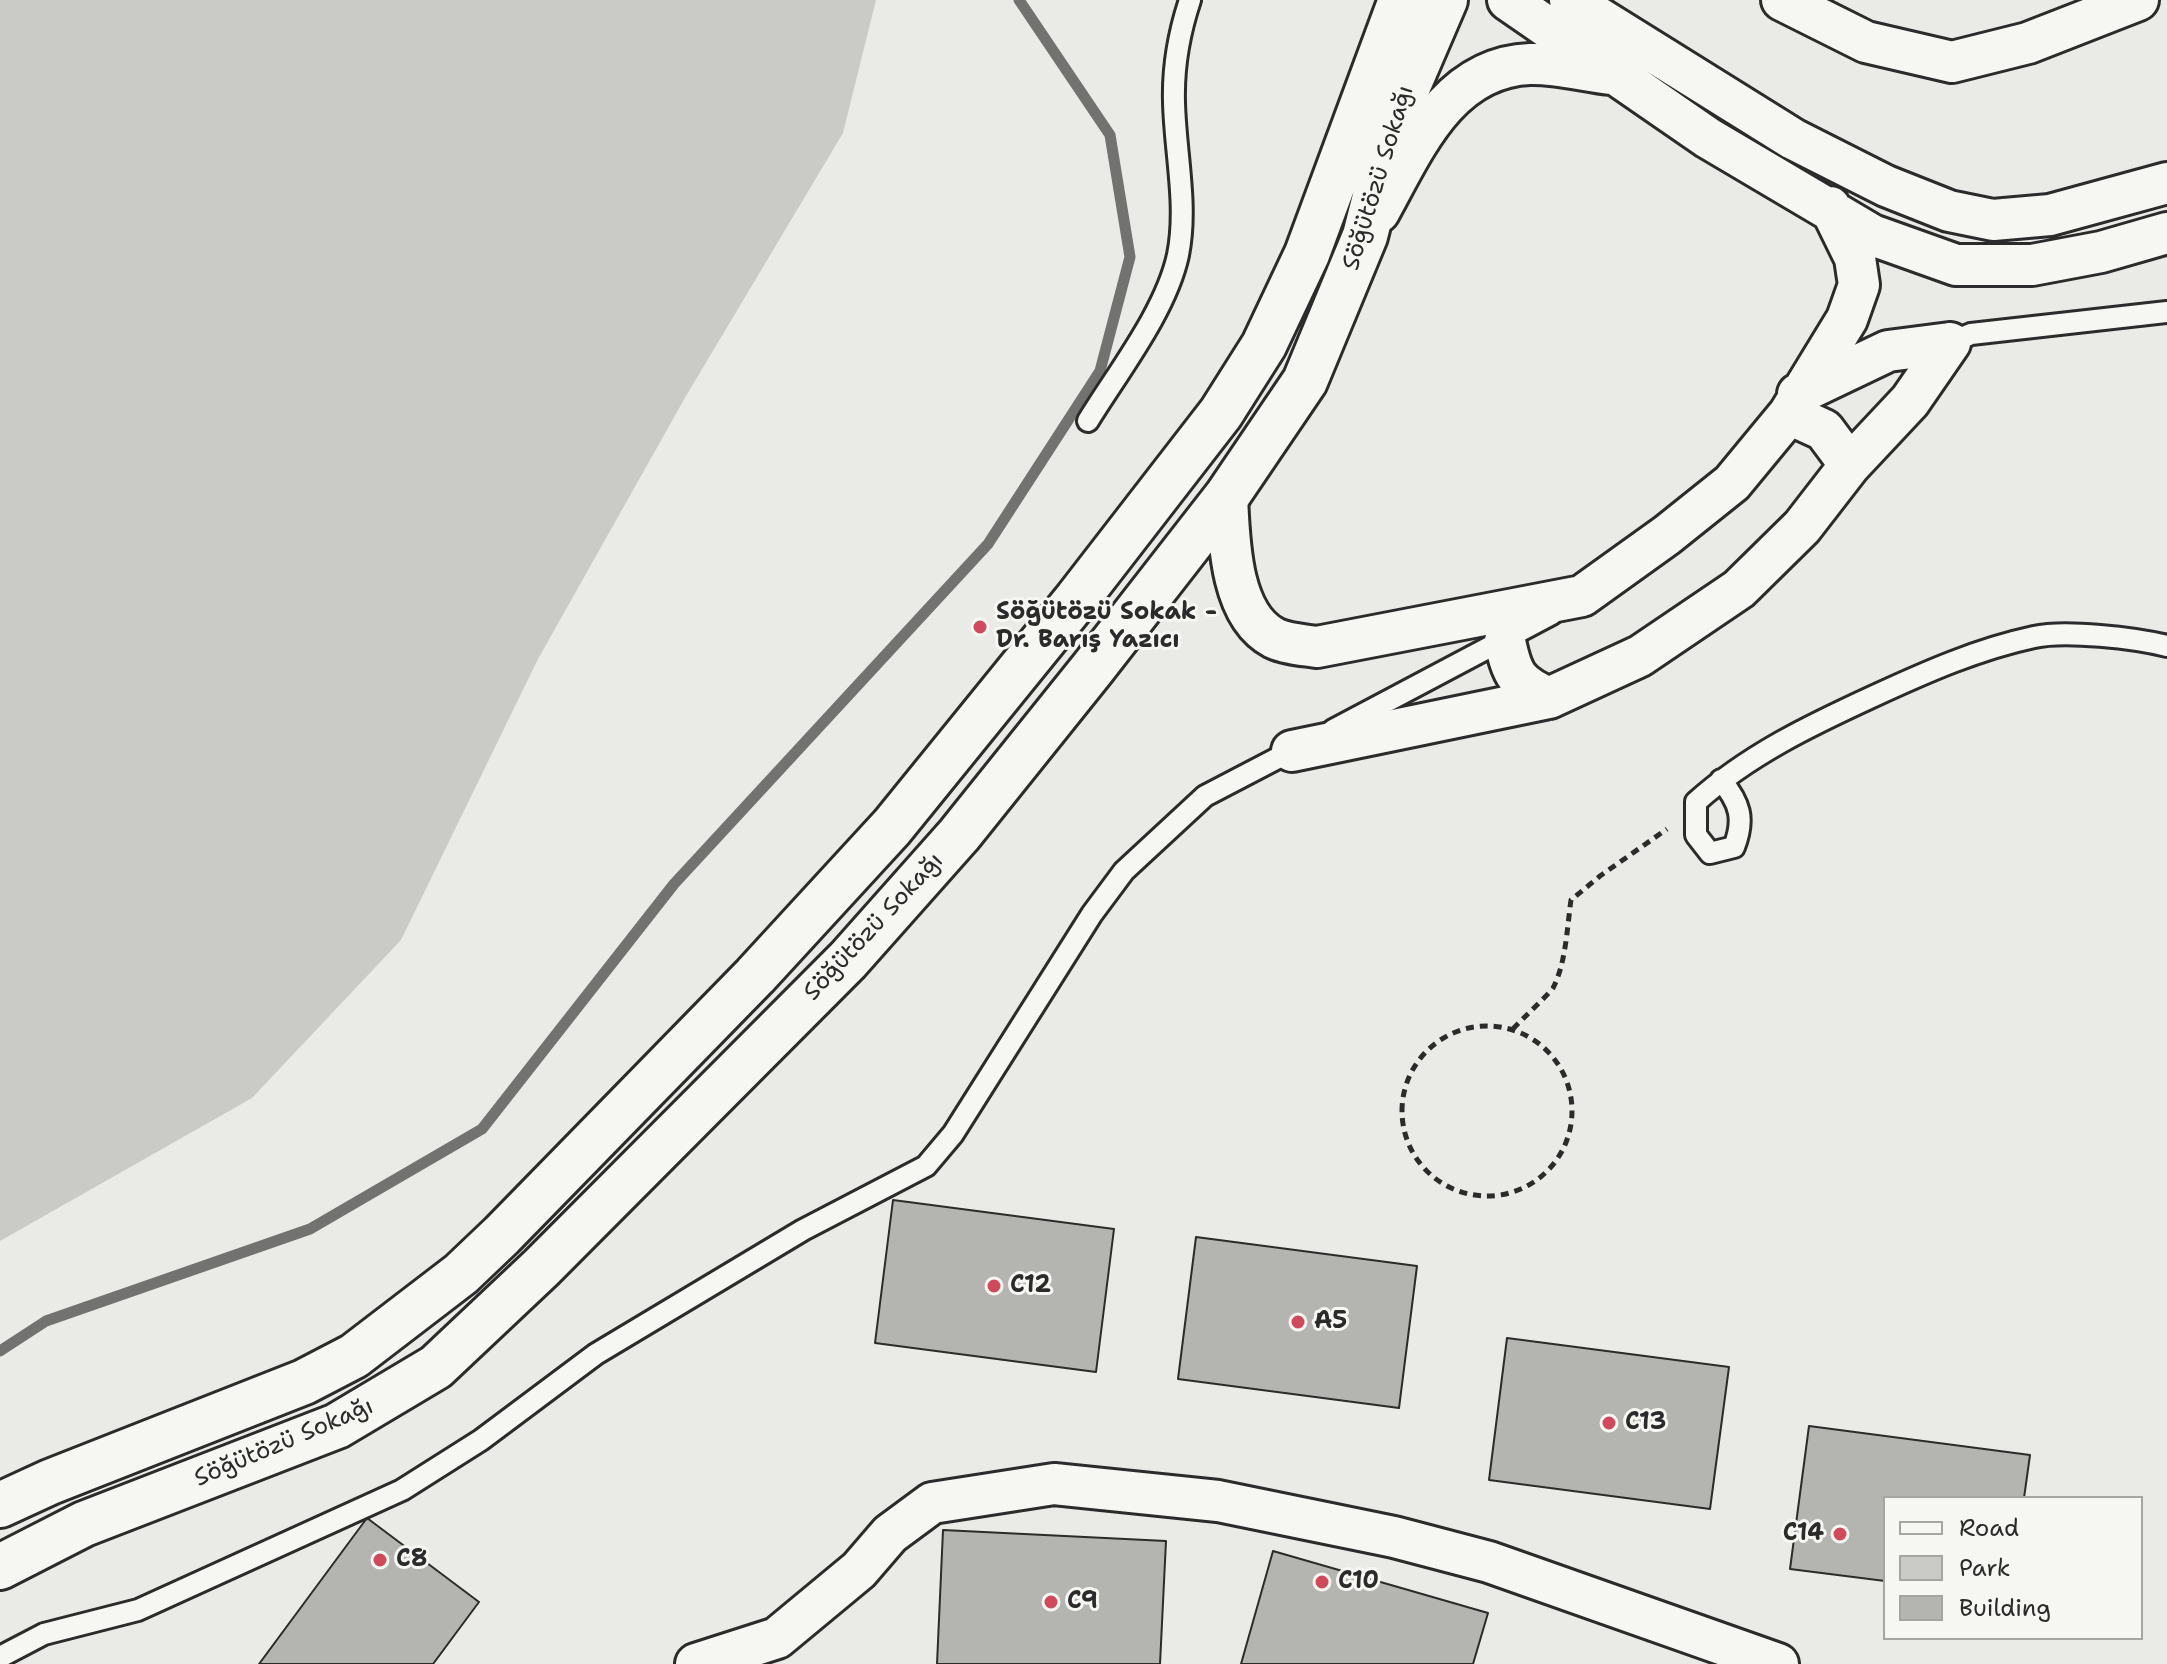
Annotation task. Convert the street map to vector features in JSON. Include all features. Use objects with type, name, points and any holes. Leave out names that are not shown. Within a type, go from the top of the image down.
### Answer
[{"type":"street","name":"Söğütözü Sokağı","points":[[0,1505],[50,1482],[304,1382],[354,1356],[461,1274],[755,976],[892,827],[1077,599],[1221,413],[1264,345],[1307,254],[1401,0]]},
{"type":"street","name":"Söğütözü Sokağı","points":[[0,1567],[84,1524],[337,1426],[398,1393],[459,1347],[858,948],[993,794],[1227,496],[1305,381],[1365,236],[1396,114],[1445,0]]},
{"type":"street","points":[[1508,0],[1708,138],[1830,207],[1872,235],[1956,265],[2032,265],[2101,252],[2167,233]]},
{"type":"street","points":[[1570,0],[1793,139],[1886,186],[1949,211],[1993,220],[2050,215],[2167,183]]},
{"type":"street","points":[[1782,0],[1866,42],[1952,62],[2028,43],[2138,0]]},
{"type":"street","points":[[1365,236],[1421,137],[1451,98],[1469,81],[1492,71],[1530,64],[1620,75]]},
{"type":"street","points":[[1227,496],[1232,575],[1257,625],[1276,639],[1317,647],[1582,596],[1667,535],[1732,483],[1794,404],[1847,319],[1859,285],[1855,258],[1830,207]]},
{"type":"street","points":[[1794,404],[1888,351],[1950,343]]},
{"type":"street","points":[[1292,751],[1549,698],[1640,656],[1739,589],[1802,527],[1850,465],[1910,401],[1950,343]]},
{"type":"street","points":[[1794,404],[1824,430],[1850,465]]},
{"type":"street","points":[[1505,641],[1510,666],[1524,687],[1549,698]]},
{"type":"street","points":[[696,1664],[777,1638],[859,1570],[890,1534],[932,1503],[1054,1484],[1218,1501],[1394,1537],[1489,1562],[1778,1664]]},
{"type":"lane","points":[[1088,421],[1169,287],[1178,256],[1182,226],[1174,76],[1181,25],[1190,0]]},
{"type":"lane","points":[[1950,343],[1971,334],[2167,312]]},
{"type":"lane","points":[[0,1657],[44,1634],[138,1610],[402,1490],[481,1440],[596,1354],[803,1230],[926,1166],[953,1134],[1092,914],[1124,871],[1205,796],[1505,641],[1582,596]]},
{"type":"lane","points":[[1721,780],[1736,798],[1743,825],[1734,847],[1710,853],[1696,835],[1696,802],[1721,780],[1797,732],[1946,663],[2037,636],[2138,639],[2167,646]]},
{"type":"path","points":[[1513,1029],[1533,1005],[1552,990],[1563,952],[1571,900],[1600,876],[1696,811]]},
{"type":"path","points":[[1486,1025],[1513,1029],[1538,1042],[1558,1064],[1570,1089],[1572,1118],[1565,1147],[1549,1171],[1526,1188],[1499,1196],[1470,1196],[1422,1167],[1407,1144],[1401,1116],[1404,1089],[1415,1064],[1434,1043],[1458,1030],[1486,1025]]},
{"type":"green space","points":[[0,0],[876,0],[843,133],[686,396],[538,659],[401,940],[252,1098],[0,1241]]},
{"type":"building","name":"C12","points":[[893,1200],[1114,1229],[1096,1372],[875,1343]]},
{"type":"building","name":"A5","points":[[1196,1237],[1417,1266],[1399,1408],[1178,1379]]},
{"type":"building","name":"C13","points":[[1507,1338],[1729,1367],[1710,1509],[1489,1480]]},
{"type":"building","name":"C14","points":[[1809,1426],[2030,1455],[2024,1496],[1883,1496],[1883,1581],[1790,1569]]},
{"type":"building","name":"C8","points":[[367,1518],[479,1602],[433,1664],[259,1664]]},
{"type":"building","name":"C9","points":[[943,1530],[1166,1541],[1160,1664],[937,1664]]},
{"type":"building","name":"C10","points":[[1273,1551],[1488,1613],[1473,1664],[1241,1664]]},
{"type":"waterway","points":[[0,1351],[46,1321],[310,1229],[482,1129],[674,884],[988,544],[1100,371],[1130,257],[1110,135],[1019,0]]},
{"type":"place","name":"Söğütözü Sokak - Dr. Barış Yazıcı","points":[[980,627]]},
{"type":"place","name":"C12","points":[[994,1286]]},
{"type":"place","name":"A5","points":[[1298,1322]]},
{"type":"place","name":"C13","points":[[1609,1423]]},
{"type":"place","name":"C14","points":[[1840,1534]]},
{"type":"place","name":"C8","points":[[380,1560]]},
{"type":"place","name":"C10","points":[[1322,1582]]},
{"type":"place","name":"C9","points":[[1051,1602]]}]
